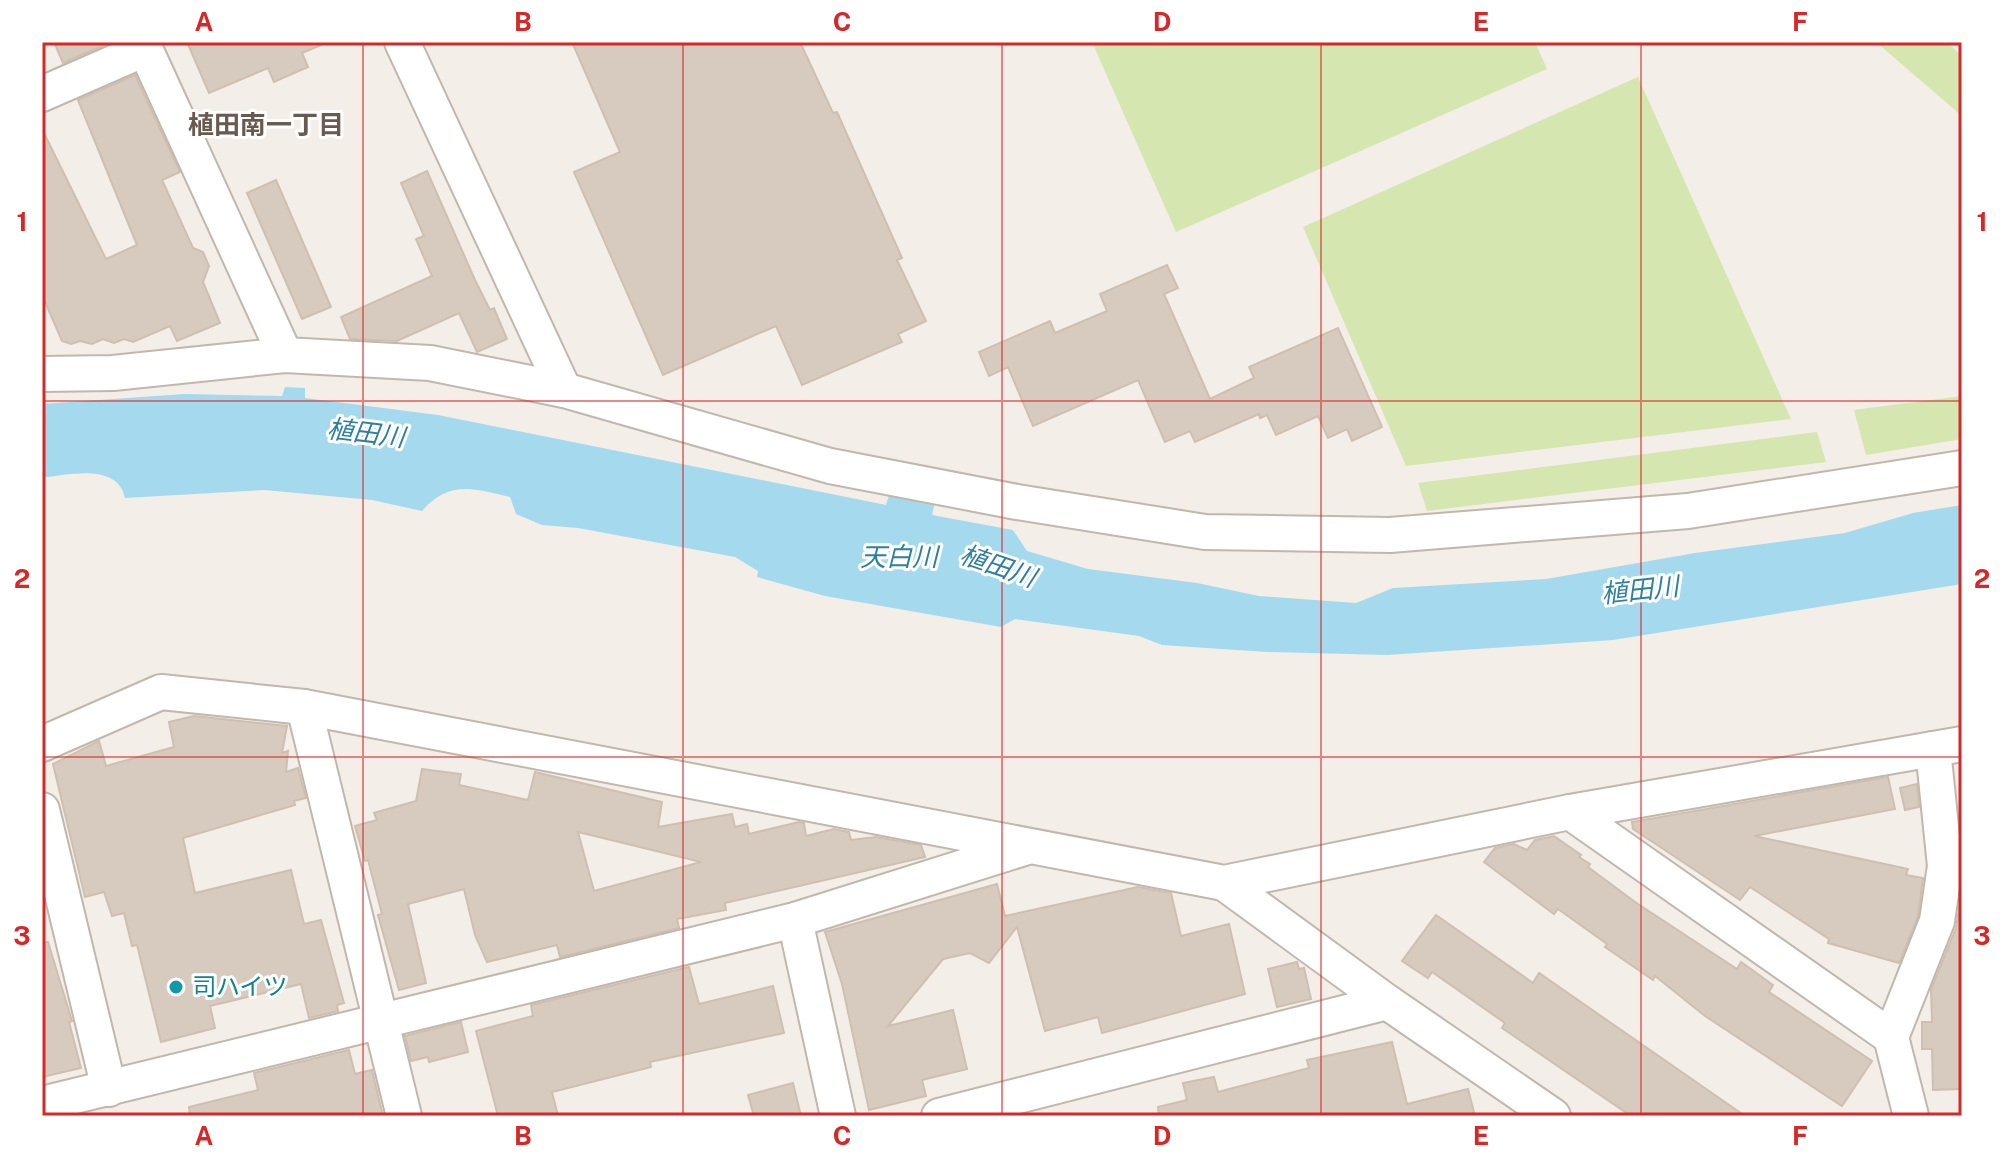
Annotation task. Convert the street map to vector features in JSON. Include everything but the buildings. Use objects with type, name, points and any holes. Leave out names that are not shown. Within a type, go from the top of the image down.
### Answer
[{"type":"street","points":[[402,42],[564,390]]},
{"type":"street","points":[[42,94],[144,45],[285,355]]},
{"type":"street","points":[[42,374],[113,373],[285,355],[430,363],[564,390],[830,466],[1017,502],[1205,532],[1390,535],[1688,511],[1962,468]]},
{"type":"street","points":[[42,744],[161,692],[304,707],[1224,883],[1570,812],[1948,746],[1953,867],[1937,921],[1891,1037],[1911,1116]]},
{"type":"street","points":[[304,707],[404,1116]]},
{"type":"street","points":[[42,810],[109,1089]]},
{"type":"street","points":[[1570,812],[1891,1037]]},
{"type":"street","points":[[42,1104],[795,920],[1031,846]]},
{"type":"street","points":[[1224,883],[1387,1002],[1553,1116]]},
{"type":"street","points":[[795,920],[838,1116]]},
{"type":"street","points":[[939,1116],[1387,1002]]},
{"type":"green space","points":[[1092,42],[1535,42],[1547,69],[1176,232]]},
{"type":"green space","points":[[1876,42],[1947,42],[1962,56],[1962,116]]},
{"type":"green space","points":[[1638,77],[1791,419],[1406,466],[1303,227]]},
{"type":"green space","points":[[1962,396],[1962,439],[1866,455],[1854,410]]},
{"type":"green space","points":[[1817,432],[1826,462],[1427,511],[1418,483]]},
{"type":"water","name":"天白川","points":[[285,387],[305,388],[305,398],[438,415],[886,505],[892,485],[937,493],[932,515],[1013,530],[1027,551],[1088,569],[1197,583],[1259,596],[1356,603],[1393,588],[1546,579],[1695,553],[1845,533],[1913,513],[1962,505],[1962,584],[1613,640],[1387,655],[1267,652],[1162,645],[1139,636],[1015,619],[1001,627],[825,596],[757,577],[758,571],[735,557],[578,528],[542,525],[516,514],[510,497],[473,489],[442,494],[422,511],[372,500],[264,490],[125,498],[121,487],[103,475],[78,473],[42,478],[42,404],[184,394],[282,396]]},
{"type":"place","name":"司ハイツ","points":[[176,987]]},
{"type":"district","name":"植田南一丁目","points":[[266,125]]},
{"type":"water label","name":"植田川","points":[[366,433]]},
{"type":"water label","name":"植田川","points":[[998,566]]},
{"type":"water label","name":"植田川","points":[[1640,590]]}]
